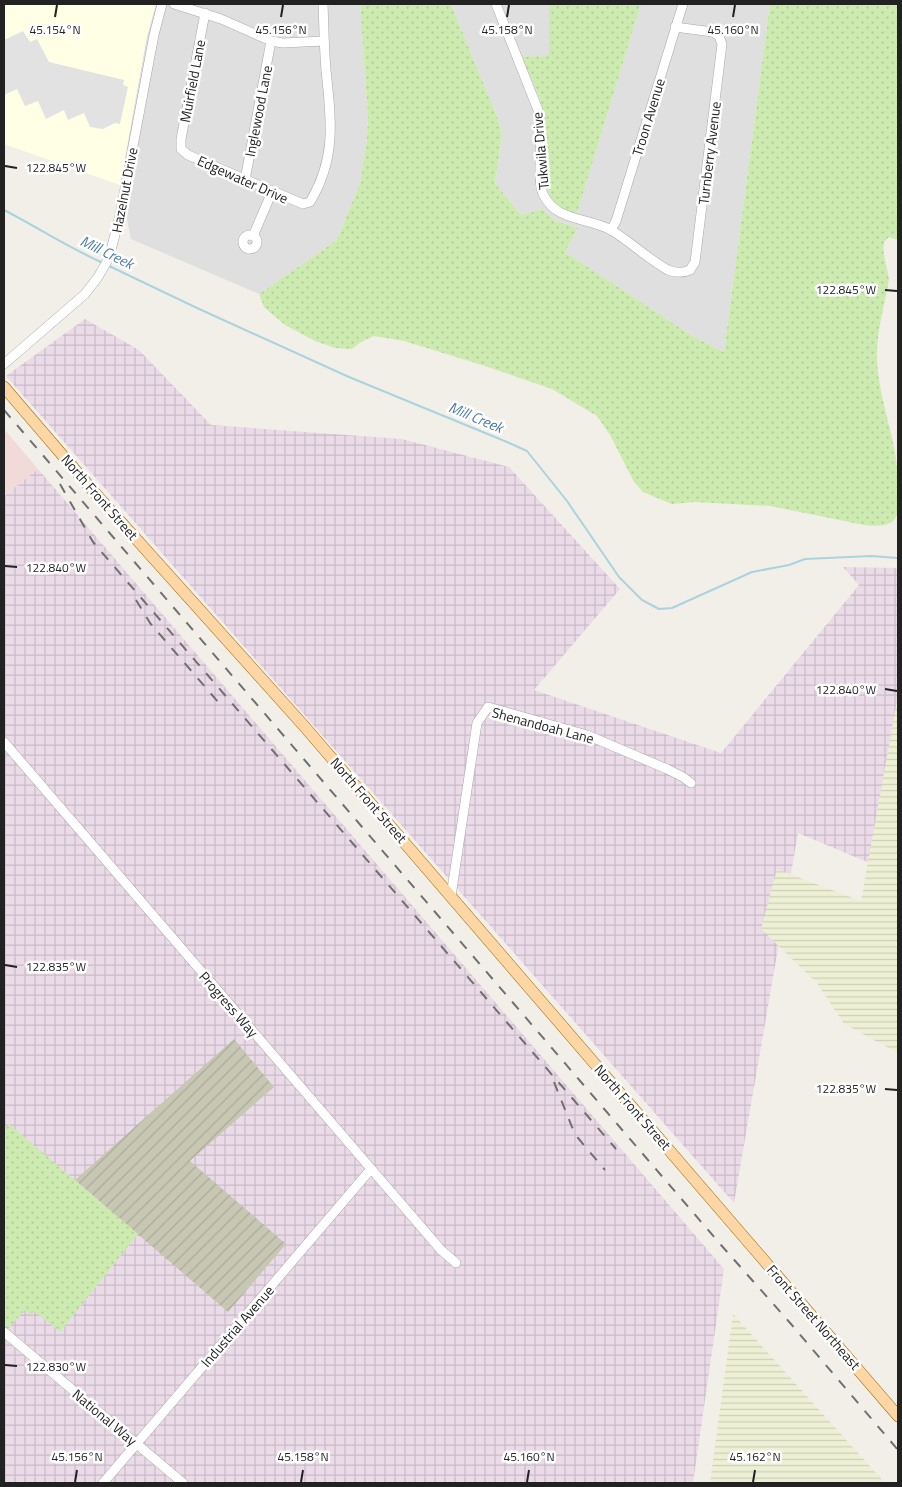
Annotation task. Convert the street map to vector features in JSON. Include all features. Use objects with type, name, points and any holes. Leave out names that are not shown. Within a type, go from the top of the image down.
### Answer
[{"type":"main road","name":"North Front Street","points":[[4,387],[94,492],[259,675],[452,896],[729,1218]]},
{"type":"main road","name":"Front Street Northeast","points":[[729,1218],[898,1416]]},
{"type":"street","name":"Hazelnut Drive","points":[[4,364],[80,298],[102,271],[109,258],[120,215],[152,42],[162,4]]},
{"type":"street","points":[[174,4],[228,21],[272,41],[283,43],[324,41],[323,4]]},
{"type":"street","name":"Tukwila Drive","points":[[496,4],[538,110],[540,183],[544,195],[554,209],[564,215],[591,222],[611,230],[670,270],[683,273],[690,270]]},
{"type":"street","name":"Troon Avenue","points":[[611,230],[616,221],[683,4]]},
{"type":"street","name":"Muirfield Lane","points":[[181,149],[181,139],[205,13]]},
{"type":"street","name":"Turnberry Avenue","points":[[675,27],[713,32],[720,36],[722,44],[695,262],[690,270]]},
{"type":"street","name":"Inglewood Lane","points":[[245,180],[272,41]]},
{"type":"street","name":"Edgewater Drive","points":[[181,149],[188,155],[299,204],[307,204],[321,177],[328,157],[330,139],[331,118],[324,41]]},
{"type":"street","points":[[253,236],[272,192]]},
{"type":"street","name":"Shenandoah Lane","points":[[452,896],[477,723],[488,707],[587,735],[667,769],[684,777],[691,783]]},
{"type":"street","name":"Progress Way","points":[[4,742],[441,1250],[456,1263]]},
{"type":"street","name":"Industrial Avenue","points":[[103,1483],[371,1169]]},
{"type":"street","name":"National Way","points":[[4,1332],[183,1483]]},
{"type":"shaded area","points":[[4,4],[156,4],[147,36],[120,185],[4,144]]},
{"type":"shaded area","points":[[156,4],[360,4],[368,115],[367,139],[360,183],[337,240],[259,294],[131,239],[120,185],[147,36]]},
{"type":"shaded area","points":[[451,4],[549,4],[549,56],[522,57],[536,87],[543,110],[546,131],[545,174],[548,190],[577,213],[641,4],[770,4],[724,352],[691,335],[565,252],[578,228],[554,220],[542,209],[521,215],[495,183],[502,136],[498,119]]},
{"type":"shaded area","points":[[23,31],[30,42],[37,39],[49,62],[124,80],[123,85],[128,87],[120,124],[115,123],[103,129],[90,127],[84,113],[68,120],[64,110],[46,119],[38,101],[25,106],[17,89],[4,95],[4,40]]},
{"type":"shaded area","points":[[85,319],[139,350],[211,425],[402,439],[509,467],[620,589],[534,690],[721,753],[859,585],[843,567],[898,568],[898,875],[798,833],[734,1203],[6,376]]},
{"type":"shaded area","points":[[4,429],[38,469],[4,496]]},
{"type":"shaded area","points":[[38,469],[724,1269],[693,1483],[4,1483],[4,496]]},
{"type":"shaded area","points":[[898,695],[898,1053],[844,1024],[817,983],[761,929],[777,869],[861,901]]},
{"type":"shaded area","points":[[234,1039],[274,1087],[190,1161],[286,1244],[228,1312],[75,1180]]},
{"type":"shaded area","points":[[733,1314],[885,1483],[710,1483]]},
{"type":"green space","points":[[360,4],[451,4],[498,119],[502,136],[495,183],[521,215],[542,209],[554,220],[578,228],[565,252],[691,335],[724,352],[770,4],[898,4],[898,240],[889,237],[884,242],[884,256],[889,279],[877,348],[878,374],[897,467],[899,505],[898,514],[893,521],[882,526],[864,525],[770,506],[694,502],[672,504],[643,492],[634,482],[610,435],[597,416],[552,389],[404,341],[374,336],[352,349],[335,348],[315,341],[285,325],[264,307],[259,294],[337,240],[360,183],[367,139],[368,115]]},
{"type":"green space","points":[[549,4],[641,4],[577,213],[559,207],[552,199],[548,189],[544,162],[543,111],[537,90],[521,57],[549,56]]},
{"type":"green space","points":[[9,1124],[138,1234],[60,1332],[34,1311],[30,1315],[25,1310],[8,1329],[4,1325],[4,1130]]},
{"type":"waterway","name":"Mill Creek","points":[[4,210],[103,263]]},
{"type":"waterway","name":"Mill Creek","points":[[107,265],[349,377],[527,451],[567,501],[619,577],[642,600],[659,609],[672,608],[752,572],[789,565],[805,559],[871,556],[898,558]]},
{"type":"railway","points":[[4,410],[898,1450]]},
{"type":"railway","points":[[60,484],[93,542],[616,1149]]},
{"type":"railway","points":[[136,600],[150,623],[219,703]]},
{"type":"railway","points":[[554,1082],[578,1138],[605,1170]]}]
